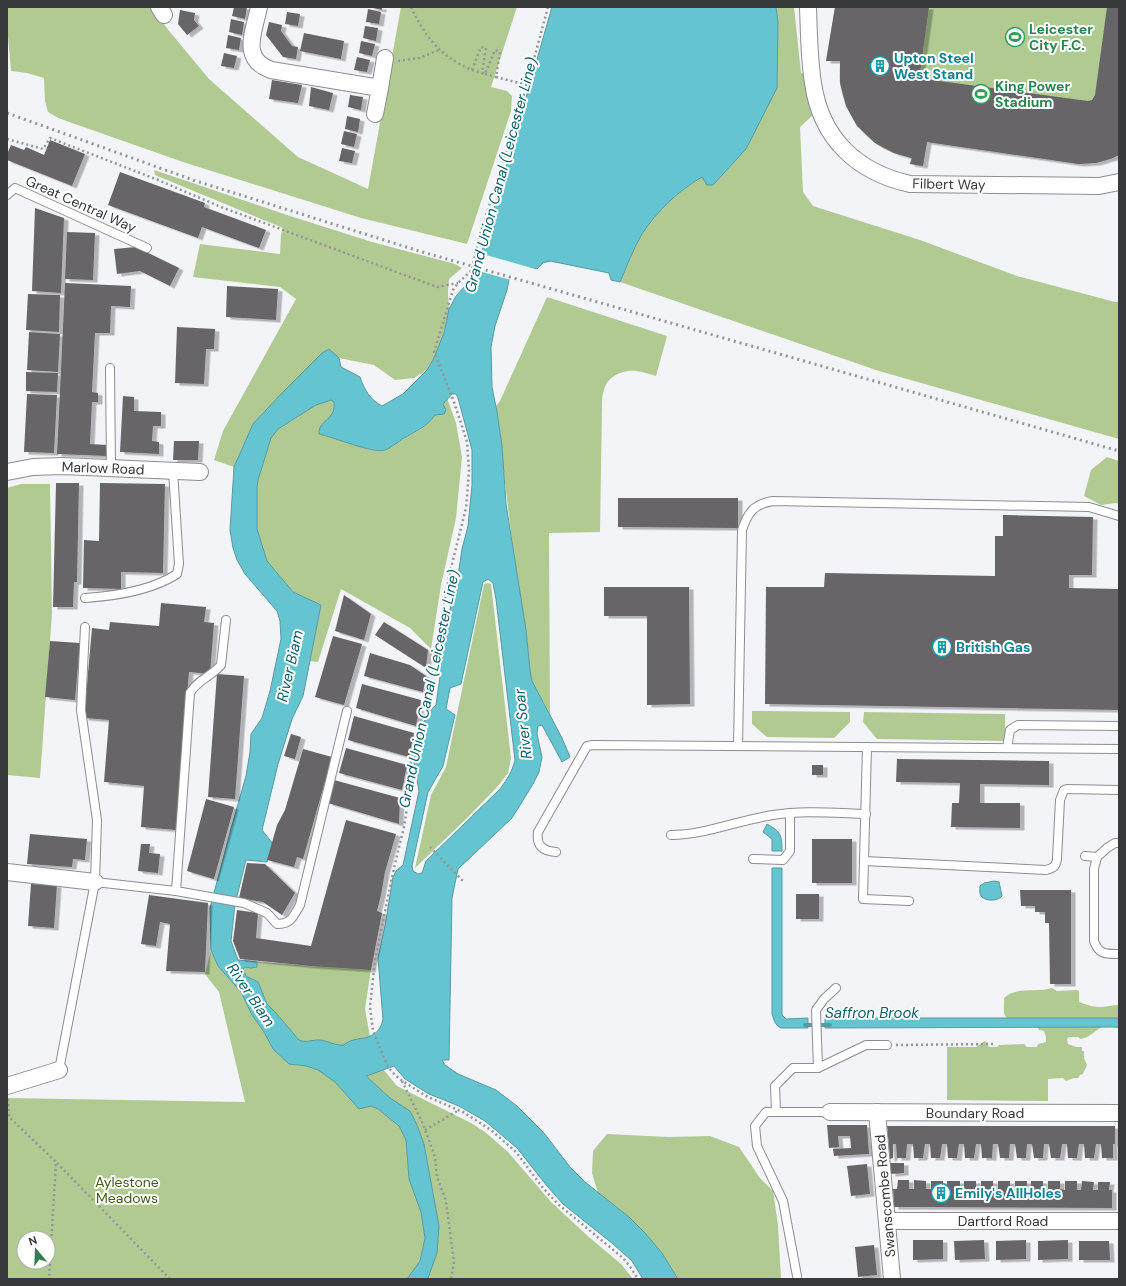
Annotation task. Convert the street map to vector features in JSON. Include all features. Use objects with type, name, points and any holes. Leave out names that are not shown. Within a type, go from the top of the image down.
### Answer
[{"type":"street","points":[[259,7],[251,51],[256,61],[262,67],[271,70],[380,88]]},
{"type":"street","name":"Filbert Way","points":[[808,7],[812,82],[821,114],[828,129],[838,143],[847,153],[870,170],[910,184],[1092,186],[1119,182]]},
{"type":"street","points":[[375,114],[385,58]]},
{"type":"street","name":"Marlow Road","points":[[7,472],[34,467],[63,466],[200,472]]},
{"type":"street","points":[[13,873],[95,882]]},
{"type":"street","points":[[7,1086],[59,1070]]},
{"type":"street","name":"Boundary Road","points":[[830,1112],[1119,1113]]},
{"type":"street","name":"Swanscombe Road","points":[[877,1112],[892,1279]]},
{"type":"street","name":"Dartford Road","points":[[887,1221],[1119,1221]]},
{"type":"lane","name":"Great Central Way","points":[[7,195],[15,188],[147,248]]},
{"type":"lane","points":[[110,368],[111,468]]},
{"type":"lane","points":[[85,598],[112,596],[167,580],[177,574],[179,564],[173,470]]},
{"type":"lane","points":[[738,746],[742,530],[752,509],[762,503],[773,501],[1089,507],[1119,516]]},
{"type":"lane","points":[[176,891],[190,693],[194,686],[221,665],[226,620]]},
{"type":"lane","points":[[59,1070],[95,882],[97,820],[82,710],[85,627]]},
{"type":"lane","points":[[95,882],[176,891],[244,903],[267,913],[277,924],[286,924],[293,918],[300,905],[347,711]]},
{"type":"lane","points":[[1007,748],[1010,730],[1018,725],[1119,726]]},
{"type":"lane","points":[[556,852],[543,849],[537,838],[538,832],[587,746],[1119,749]]},
{"type":"lane","points":[[867,747],[863,899],[909,901]]},
{"type":"lane","points":[[864,861],[1046,870],[1054,868],[1057,859],[1060,800],[1064,790],[1119,790]]},
{"type":"lane","points":[[671,835],[687,835],[758,817],[790,813],[866,814]]},
{"type":"lane","points":[[753,859],[783,860],[790,851],[790,813]]},
{"type":"lane","points":[[1119,843],[1115,843],[1107,848],[1097,857],[1094,870],[1094,941],[1096,948],[1106,954],[1119,954]]},
{"type":"lane","points":[[1086,856],[1097,857]]},
{"type":"lane","points":[[818,1068],[816,1010],[824,999],[836,988]]},
{"type":"lane","points":[[776,1112],[775,1086],[793,1068],[818,1068],[866,1045],[887,1045]]},
{"type":"lane","points":[[797,1276],[783,1201],[757,1146],[755,1126],[766,1112],[830,1112]]},
{"type":"path","points":[[411,7],[424,31],[439,50],[454,62],[472,70],[527,85]]},
{"type":"path","points":[[548,7],[527,85],[478,241],[472,270],[453,290],[434,352],[454,402],[467,442],[469,471],[466,508],[450,572],[432,667],[434,690],[416,735],[411,762],[404,827],[375,960],[370,1007],[373,1031],[383,1057],[392,1072],[401,1080],[426,1096],[459,1110],[491,1130],[516,1152],[543,1188],[559,1205],[623,1258],[638,1279]]},
{"type":"path","points":[[472,70],[481,47],[486,48],[483,73]]},
{"type":"path","points":[[385,58],[396,61],[414,59],[430,55],[439,50]]},
{"type":"path","points":[[483,73],[495,50],[500,52],[496,77]]},
{"type":"path","points":[[7,139],[43,149],[50,138],[158,180],[221,207],[437,287],[458,283]]},
{"type":"path","points":[[430,847],[463,881]]},
{"type":"path","points":[[887,1045],[994,1044]]},
{"type":"path","points":[[401,1080],[425,1130],[435,1157],[437,1177],[446,1201],[454,1262],[451,1279]]},
{"type":"path","points":[[425,1130],[459,1110]]},
{"type":"path","points":[[7,1116],[56,1162],[170,1279]]},
{"type":"path","points":[[49,1279],[56,1162]]},
{"type":"green space","points":[[7,7],[151,7],[209,79],[298,157],[368,189],[401,7],[517,7],[491,87],[507,91],[512,96],[511,111],[467,244],[361,218],[183,162],[58,118],[48,112],[45,101],[44,78],[27,73],[11,71]]},
{"type":"green space","points":[[776,7],[794,7],[801,73],[804,73],[813,115],[800,127],[803,192],[813,206],[920,240],[1017,276],[1119,302],[1119,439],[879,371],[620,282],[642,234],[654,217],[676,195],[702,177],[713,185],[746,149],[766,108],[777,45],[778,23]]},
{"type":"green space","name":"King Power Stadium","points":[[835,7],[1119,7],[1119,155],[1105,161],[1079,164],[927,142],[923,166],[910,164],[911,158],[879,146],[868,137],[856,124],[847,108],[840,83],[840,61],[826,61]]},
{"type":"green space","points":[[154,170],[287,215],[372,242],[455,264],[462,268],[449,279],[449,309],[444,333],[433,360],[427,370],[414,378],[395,380],[374,365],[339,358],[328,349],[281,394],[253,424],[234,467],[214,460],[223,431],[296,299],[280,287],[193,277],[200,244],[280,254],[281,234],[283,228],[155,175]]},
{"type":"green space","points":[[547,297],[667,336],[656,376],[637,371],[622,372],[612,377],[603,392],[600,532],[549,533],[550,714],[532,681],[530,670],[526,630],[516,575],[496,406],[500,401]]},
{"type":"green space","points":[[447,398],[456,423],[462,457],[456,518],[441,585],[431,649],[410,628],[341,589],[318,662],[310,661],[321,605],[293,592],[267,561],[257,529],[258,480],[271,438],[278,429],[316,405],[331,399],[334,402],[333,412],[329,419],[321,425],[319,434],[377,451],[386,450],[421,429],[435,415],[438,414]]},
{"type":"green space","points":[[1107,457],[1119,461],[1119,504],[1101,505],[1084,496],[1091,470]]},
{"type":"green space","points":[[21,484],[50,484],[52,613],[40,778],[7,775],[7,488]]},
{"type":"green space","points":[[484,584],[491,584],[511,758],[508,773],[498,786],[467,818],[415,868],[431,795],[446,767]]},
{"type":"green space","points":[[752,711],[850,712],[850,722],[834,738],[767,737],[752,724]]},
{"type":"green space","points":[[864,712],[1005,714],[1005,741],[877,739],[863,722]]},
{"type":"green space","name":"Aylestone Meadows","points":[[211,950],[218,966],[241,992],[252,1015],[264,1032],[273,1049],[289,1064],[306,1066],[318,1070],[335,1082],[358,1108],[371,1106],[378,1109],[399,1126],[406,1140],[409,1179],[421,1212],[425,1238],[420,1261],[407,1279],[7,1279],[7,1098],[245,1102],[219,992],[205,974]]},
{"type":"green space","points":[[257,962],[371,969],[365,1009],[370,1037],[347,1042],[344,1045],[337,1045],[322,1040],[299,1040],[267,1004],[258,982],[246,976],[243,969],[245,967],[257,967]]},
{"type":"green space","points":[[1052,988],[1057,991],[1077,990],[1079,991],[1079,1002],[1091,1006],[1102,1007],[1119,1005],[1119,1028],[1105,1026],[1085,1038],[1081,1039],[1078,1037],[1069,1037],[1067,1039],[1068,1044],[1076,1047],[1082,1047],[1082,1051],[1084,1051],[1084,1058],[1087,1065],[1083,1074],[1078,1078],[1066,1081],[1063,1078],[1048,1079],[1048,1101],[947,1100],[947,1047],[976,1047],[985,1041],[989,1047],[1024,1044],[1027,1047],[1037,1047],[1038,1044],[1046,1042],[1044,1031],[1039,1030],[1037,1026],[1008,1019],[1006,1017],[1004,1012],[1004,998],[1014,992]]},
{"type":"green space","points":[[383,1069],[397,1086],[471,1123],[485,1132],[508,1152],[551,1202],[621,1264],[633,1279],[427,1279],[439,1226],[424,1144],[410,1111],[390,1098],[366,1076]]},
{"type":"green space","points":[[607,1134],[668,1137],[710,1136],[739,1147],[760,1178],[773,1191],[778,1225],[781,1279],[678,1279],[662,1254],[645,1233],[629,1217],[598,1193],[592,1173],[593,1151]]},
{"type":"water","points":[[552,7],[776,7],[778,23],[777,88],[746,149],[713,185],[707,185],[702,177],[676,195],[654,217],[642,234],[620,282],[611,280],[609,273],[550,261],[543,263],[537,269],[512,264],[507,290],[495,326],[491,347],[492,387],[502,446],[506,504],[526,630],[532,681],[562,738],[570,757],[562,762],[542,725],[538,726],[537,734],[542,757],[539,772],[533,784],[512,818],[458,869],[452,898],[449,1060],[442,1060],[445,1065],[458,1074],[496,1090],[517,1106],[544,1133],[570,1167],[585,1182],[629,1217],[645,1233],[662,1253],[678,1279],[643,1279],[632,1261],[563,1204],[517,1148],[485,1121],[459,1106],[429,1094],[405,1079],[394,1066],[366,1076],[390,1098],[410,1111],[417,1125],[424,1144],[439,1226],[437,1253],[428,1278],[407,1279],[420,1261],[425,1238],[421,1212],[409,1179],[406,1140],[399,1126],[378,1109],[371,1106],[359,1109],[335,1082],[318,1070],[306,1066],[289,1064],[273,1049],[264,1032],[252,1015],[241,992],[218,966],[211,950],[210,908],[246,776],[251,734],[262,718],[270,691],[281,639],[280,621],[277,611],[245,574],[237,560],[233,548],[230,530],[234,467],[253,424],[322,353],[329,349],[339,358],[341,367],[360,377],[368,394],[378,404],[382,406],[403,394],[427,370],[433,360],[444,333],[449,309],[456,296],[475,275]],"holes":[[[452,394],[456,394],[458,398],[472,450],[472,485],[468,526],[462,549],[458,576],[435,672],[440,677],[436,705],[428,712],[420,731],[414,762],[419,791],[403,865],[396,871],[393,877],[378,958],[383,1019],[380,1027],[371,1036],[354,1040],[344,1045],[337,1045],[321,1040],[302,1041],[299,1040],[267,1004],[258,982],[246,976],[243,969],[245,967],[257,967],[257,962],[238,960],[231,941],[235,904],[246,860],[267,862],[273,844],[262,830],[278,764],[292,719],[303,696],[321,605],[293,592],[267,561],[257,529],[258,480],[271,438],[278,429],[316,405],[331,400],[334,402],[333,412],[320,427],[319,434],[379,451],[387,449],[422,428],[435,415],[444,414],[446,410],[443,404]],[[488,579],[493,583],[496,599],[515,760],[513,768],[500,789],[426,861],[422,873],[418,874],[413,871],[412,866],[428,792],[443,766],[455,715],[446,709],[450,688],[461,684],[483,582]]]},
{"type":"water","points":[[767,824],[780,834],[782,851],[772,851],[772,839],[763,832]]},
{"type":"water","points":[[772,868],[782,868],[782,1015],[786,1019],[808,1018],[808,1028],[781,1028],[776,1024],[772,1014]]},
{"type":"water","points":[[994,881],[999,882],[1002,896],[998,899],[992,900],[983,898],[980,894],[980,886],[984,883]]},
{"type":"water","points":[[825,1018],[1119,1018],[1119,1027],[825,1028]]},
{"type":"pier","points":[[479,253],[539,270],[536,271],[513,266],[511,280],[475,270]]},
{"type":"building","points":[[234,7],[247,7],[245,19],[232,16]]},
{"type":"building","points":[[368,7],[382,7],[382,10]]},
{"type":"building","name":"King Power Stadium","points":[[835,7],[929,7],[920,73],[925,79],[1088,101],[1092,100],[1095,95],[1107,7],[1119,7],[1119,155],[1096,163],[1079,164],[927,142],[923,166],[910,164],[912,158],[894,153],[875,143],[857,126],[846,106],[840,83],[840,61],[826,61]]},
{"type":"building","points":[[368,9],[381,12],[379,24],[366,22]]},
{"type":"building","points":[[180,10],[195,13],[194,20],[199,26],[187,35],[178,24]]},
{"type":"building","points":[[287,12],[300,14],[298,26],[285,24]]},
{"type":"building","points":[[231,19],[244,22],[242,35],[229,32]]},
{"type":"building","points":[[269,22],[282,25],[281,31],[292,46],[298,47],[296,59],[283,57],[266,35]]},
{"type":"building","points":[[365,26],[378,28],[376,41],[363,38]]},
{"type":"building","points":[[304,33],[344,41],[341,59],[300,51]]},
{"type":"building","points":[[228,35],[241,38],[239,50],[226,48]]},
{"type":"building","points":[[361,41],[375,44],[372,56],[359,53]]},
{"type":"building","points":[[224,53],[237,56],[234,68],[221,66]]},
{"type":"building","points":[[357,57],[370,60],[367,72],[354,70]]},
{"type":"building","points":[[272,80],[302,85],[298,103],[269,99]]},
{"type":"building","points":[[311,87],[333,93],[329,110],[309,106]]},
{"type":"building","points":[[350,95],[363,97],[361,110],[348,107]]},
{"type":"building","points":[[347,116],[360,119],[358,132],[345,129]]},
{"type":"building","points":[[344,131],[357,134],[354,147],[341,144]]},
{"type":"building","points":[[50,140],[85,154],[72,186],[7,160],[7,154],[11,145],[24,150],[26,147],[44,155]]},
{"type":"building","points":[[342,148],[355,151],[352,163],[339,161]]},
{"type":"building","points":[[120,172],[205,203],[204,207],[266,230],[259,248],[202,227],[198,238],[108,205]]},
{"type":"building","points":[[35,208],[64,218],[61,293],[32,291]]},
{"type":"building","points":[[67,232],[95,233],[93,280],[65,279]]},
{"type":"building","points":[[136,247],[179,268],[170,286],[140,271],[117,274],[114,249]]},
{"type":"building","points":[[65,283],[131,286],[130,307],[111,306],[110,333],[95,333],[92,392],[98,393],[98,402],[92,402],[90,444],[108,445],[107,456],[57,454]]},
{"type":"building","points":[[227,286],[278,289],[276,320],[226,317]]},
{"type":"building","points":[[28,294],[60,295],[59,332],[26,330]]},
{"type":"building","points":[[177,327],[215,329],[214,349],[206,349],[204,384],[175,383]]},
{"type":"building","points":[[29,332],[60,334],[58,372],[27,370]]},
{"type":"building","points":[[26,372],[58,373],[57,392],[26,391]]},
{"type":"building","points":[[27,394],[57,395],[54,453],[24,452]]},
{"type":"building","points":[[123,396],[134,397],[134,411],[161,412],[161,426],[153,426],[152,441],[159,442],[159,454],[120,452]]},
{"type":"building","points":[[174,441],[199,441],[198,460],[173,460]]},
{"type":"building","points":[[56,483],[79,483],[77,582],[74,582],[73,607],[53,607]]},
{"type":"building","points":[[100,483],[165,484],[163,573],[121,572],[121,589],[83,588],[84,540],[99,541]]},
{"type":"building","points":[[618,498],[738,498],[738,528],[618,527]]},
{"type":"building","name":"British Gas","points":[[1003,515],[1093,517],[1092,575],[1069,575],[1069,588],[1119,589],[1119,710],[765,704],[766,587],[824,587],[825,573],[995,576],[995,536],[1003,536]]},
{"type":"building","points":[[604,587],[689,587],[690,704],[647,705],[647,616],[604,616]]},
{"type":"building","points":[[344,595],[371,614],[364,640],[335,631]]},
{"type":"building","points":[[161,603],[206,607],[204,622],[214,623],[210,674],[189,672],[176,830],[141,827],[144,786],[104,782],[109,720],[84,718],[92,628],[109,630],[110,622],[159,626]]},
{"type":"building","points":[[384,622],[428,650],[426,668],[375,635]]},
{"type":"building","points":[[333,636],[362,644],[344,705],[315,697]]},
{"type":"building","points":[[50,641],[80,643],[75,700],[45,697]]},
{"type":"building","points":[[370,653],[410,665],[426,676],[423,692],[364,676]]},
{"type":"building","points":[[217,674],[244,676],[235,799],[208,797]]},
{"type":"building","points":[[362,684],[421,700],[416,726],[356,708]]},
{"type":"building","points":[[354,716],[414,733],[409,757],[348,740]]},
{"type":"building","points":[[291,734],[301,737],[295,759],[284,756]]},
{"type":"building","points":[[346,748],[407,765],[402,790],[339,773]]},
{"type":"building","points":[[303,749],[332,757],[303,859],[297,857],[294,867],[267,860],[277,825],[285,810]]},
{"type":"building","points":[[897,759],[1049,761],[1049,785],[980,784],[980,803],[1020,803],[1020,828],[951,827],[952,803],[959,803],[960,783],[896,782]]},
{"type":"building","points":[[812,765],[823,765],[823,775],[812,775]]},
{"type":"building","points":[[334,780],[400,798],[399,824],[328,803]]},
{"type":"building","points":[[206,799],[234,807],[214,879],[187,871]]},
{"type":"building","points":[[346,820],[396,834],[385,872],[377,911],[382,913],[371,970],[240,959],[233,941],[237,910],[258,913],[256,938],[311,946]]},
{"type":"building","points":[[30,834],[87,839],[85,860],[73,859],[72,867],[27,864]]},
{"type":"building","points":[[812,839],[852,839],[852,883],[812,883]]},
{"type":"building","points":[[141,844],[150,844],[149,853],[160,854],[158,873],[138,871]]},
{"type":"building","points":[[247,863],[265,864],[295,893],[282,915],[263,902],[239,898]]},
{"type":"building","points":[[31,884],[57,885],[54,928],[28,926]]},
{"type":"building","points":[[1020,890],[1071,890],[1071,984],[1050,984],[1049,923],[1045,923],[1045,912],[1035,912],[1035,906],[1021,906]]},
{"type":"building","points":[[796,894],[819,894],[819,919],[796,919]]},
{"type":"building","points":[[149,895],[208,903],[205,972],[166,971],[170,924],[160,922],[156,946],[141,944]]},
{"type":"building","points":[[827,1125],[867,1125],[869,1154],[834,1156],[833,1149],[851,1148],[850,1136],[838,1136],[839,1147],[829,1148]]},
{"type":"building","points":[[887,1126],[1115,1126],[1115,1144],[1113,1144],[1113,1158],[1102,1158],[1101,1144],[1096,1144],[1094,1158],[1085,1158],[1084,1144],[1079,1144],[1077,1158],[1068,1158],[1067,1144],[1062,1144],[1060,1158],[1051,1158],[1049,1144],[1044,1144],[1043,1158],[1034,1158],[1032,1144],[1027,1144],[1026,1158],[1017,1158],[1015,1144],[1010,1144],[1009,1158],[1000,1158],[998,1144],[993,1144],[992,1158],[982,1158],[981,1144],[976,1144],[974,1158],[965,1158],[964,1144],[959,1144],[957,1158],[948,1158],[947,1144],[942,1144],[940,1158],[931,1158],[930,1144],[925,1144],[923,1158],[914,1158],[913,1144],[907,1144],[906,1158],[897,1158],[896,1144],[893,1144],[893,1158],[890,1159]]},
{"type":"building","points":[[890,1163],[904,1163],[904,1173],[891,1174]]},
{"type":"building","points":[[867,1164],[870,1194],[851,1196],[847,1166]]},
{"type":"building","points":[[898,1180],[909,1180],[909,1189],[914,1189],[914,1180],[926,1181],[926,1189],[931,1189],[931,1181],[943,1181],[943,1189],[947,1189],[947,1181],[960,1181],[960,1189],[964,1189],[964,1181],[976,1181],[976,1189],[981,1189],[981,1181],[993,1181],[993,1189],[998,1189],[998,1181],[1010,1181],[1010,1189],[1015,1189],[1015,1181],[1027,1181],[1027,1189],[1031,1189],[1031,1181],[1043,1181],[1043,1189],[1045,1190],[1048,1189],[1048,1181],[1060,1181],[1060,1189],[1065,1190],[1065,1181],[1077,1181],[1077,1190],[1081,1190],[1082,1181],[1094,1182],[1093,1190],[1098,1190],[1098,1182],[1110,1182],[1109,1190],[1112,1190],[1112,1208],[894,1207],[893,1189],[897,1189]]},
{"type":"building","points":[[913,1240],[943,1240],[943,1259],[913,1260]]},
{"type":"building","points":[[984,1240],[985,1259],[955,1260],[954,1241]]},
{"type":"building","points":[[1026,1240],[1026,1259],[996,1260],[996,1241]]},
{"type":"building","points":[[1068,1240],[1068,1259],[1038,1260],[1038,1241]]},
{"type":"building","points":[[1079,1241],[1109,1241],[1110,1260],[1079,1260]]},
{"type":"building","points":[[874,1245],[877,1275],[858,1277],[855,1247]]},
{"type":"waterway","name":"Saffron Brook","points":[[805,1025],[830,1025]]},
{"type":"railway","points":[[7,113],[196,181],[419,251],[1119,451]]},
{"type":"place","name":"Leicester City F.C.","points":[[1015,37]]},
{"type":"place","name":"Upton Steel West Stand","points":[[880,66]]},
{"type":"place","name":"King Power Stadium","points":[[981,94]]},
{"type":"place","name":"British Gas","points":[[942,647]]},
{"type":"place","name":"Emily's AllHoles","points":[[941,1193]]},
{"type":"water label","name":"Grand Union Canal (Leicester Line)","points":[[501,175]]},
{"type":"water label","name":"River Biam","points":[[290,666]]},
{"type":"water label","name":"Grand Union Canal (Leicester Line)","points":[[429,689]]},
{"type":"water label","name":"River Soar","points":[[523,724]]},
{"type":"water label","name":"River Biam","points":[[251,995]]}]
